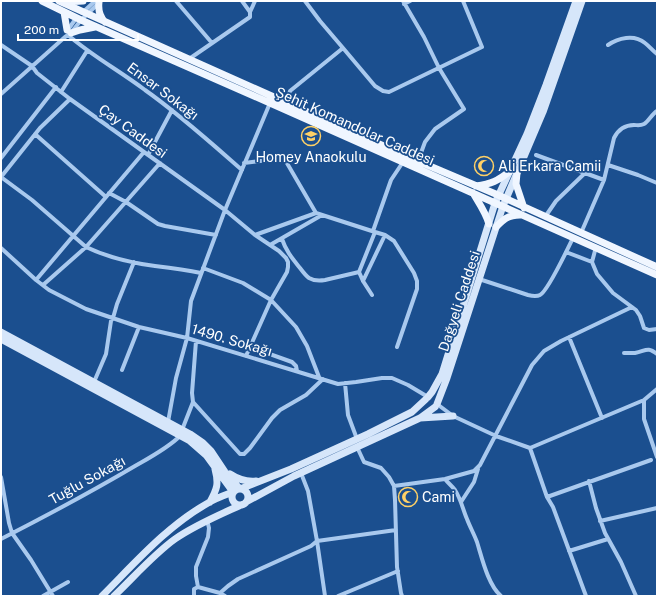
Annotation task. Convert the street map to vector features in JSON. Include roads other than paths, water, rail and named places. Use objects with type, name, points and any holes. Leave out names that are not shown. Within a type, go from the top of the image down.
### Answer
[{"type":"main road","name":"Şehit Komandolar Caddesi","points":[[42,1],[79,19],[403,161],[474,189],[498,195],[504,203]]},
{"type":"main road","points":[[60,2],[83,1]]},
{"type":"main road","points":[[98,1],[99,12],[105,22]]},
{"type":"main road","name":"Şehit Komandolar Caddesi","points":[[60,2],[418,161],[474,189],[496,203],[504,203],[523,211],[574,238],[657,275]]},
{"type":"main road","points":[[64,12],[68,34],[95,26]]},
{"type":"main road","points":[[513,172],[523,211],[509,216],[492,226],[474,189],[494,183],[513,172]]},
{"type":"main road","name":"Şehit Komandolar Caddesi","points":[[523,211],[545,217],[657,267]]},
{"type":"street","points":[[1,94],[68,34],[79,19],[98,1]]},
{"type":"street","points":[[176,1],[212,42]]},
{"type":"street","points":[[242,1],[250,12]]},
{"type":"street","points":[[189,59],[250,17],[250,12],[254,1]]},
{"type":"street","points":[[305,1],[375,86],[383,91],[389,92],[482,47],[463,1]]},
{"type":"street","points":[[410,1],[403,2],[424,37],[439,68],[464,109],[435,128],[425,142],[418,161]]},
{"type":"street","points":[[513,172],[576,1]]},
{"type":"street","points":[[513,172],[542,112],[582,1]]},
{"type":"street","name":"Ensar Sokağı","points":[[68,34],[87,51],[144,89],[172,110],[242,170]]},
{"type":"street","points":[[608,45],[622,38],[637,38],[643,41],[657,54]]},
{"type":"street","name":"Çay Caddesi","points":[[1,45],[32,66],[37,73],[70,99],[225,210],[286,258],[288,262],[287,272],[271,300]]},
{"type":"street","points":[[287,102],[290,91],[343,48]]},
{"type":"street","points":[[61,92],[87,51]]},
{"type":"street","points":[[1,158],[56,87]]},
{"type":"street","points":[[70,99],[35,134],[1,177],[32,200],[86,247],[134,262],[185,269],[201,273]]},
{"type":"street","points":[[168,422],[176,378],[186,338],[191,301],[225,210],[270,103]]},
{"type":"street","points":[[148,155],[172,110]]},
{"type":"street","points":[[581,233],[604,180],[614,138],[618,131],[633,125],[644,124],[657,111]]},
{"type":"street","points":[[35,134],[108,195],[126,202],[158,224],[216,235]]},
{"type":"street","points":[[36,280],[144,152]]},
{"type":"street","points":[[536,155],[604,180]]},
{"type":"street","points":[[244,164],[284,158],[316,213]]},
{"type":"street","points":[[372,295],[359,272],[391,180],[403,161]]},
{"type":"street","points":[[43,285],[86,247],[160,163]]},
{"type":"street","points":[[608,165],[657,183]]},
{"type":"street","name":"Dağyeli Caddesi","points":[[436,405],[447,378],[479,279],[498,195],[513,172]]},
{"type":"street","name":"Dağyeli Caddesi","points":[[266,479],[291,469],[405,416],[419,407],[429,396],[442,374],[492,226],[504,203],[513,172]]},
{"type":"street","points":[[545,217],[556,201],[585,173]]},
{"type":"street","points":[[255,235],[316,213],[374,231],[385,235],[394,241],[414,273],[417,289],[397,347]]},
{"type":"street","points":[[270,245],[322,215]]},
{"type":"street","points":[[363,281],[385,235]]},
{"type":"street","points":[[479,279],[535,297],[541,295],[548,286],[574,238]]},
{"type":"street","points":[[282,239],[290,256],[309,278],[319,281],[359,272]]},
{"type":"street","points":[[596,247],[592,262],[597,274],[614,293],[636,310],[640,316],[644,328],[649,330],[657,329]]},
{"type":"street","name":"1490. Sokağı","points":[[1,248],[36,280],[50,290],[86,309],[139,327],[186,338],[338,384],[392,378],[429,396]]},
{"type":"street","points":[[566,252],[592,262]]},
{"type":"street","points":[[94,382],[106,354],[110,322],[113,318],[134,262]]},
{"type":"street","points":[[203,268],[243,283],[271,300],[296,327],[307,346],[318,378]]},
{"type":"street","points":[[246,356],[271,300]]},
{"type":"street","points":[[461,502],[474,482],[478,469],[532,365],[544,351],[569,337],[632,307]]},
{"type":"street","points":[[122,370],[139,327]]},
{"type":"street","points":[[1,332],[168,422],[200,448],[237,490]]},
{"type":"street","points":[[569,337],[602,418]]},
{"type":"street","points":[[1,339],[203,443],[211,452],[237,490]]},
{"type":"street","points":[[181,433],[193,402],[192,392],[196,341]]},
{"type":"street","points":[[250,347],[292,362],[296,366],[297,371]]},
{"type":"street","points":[[624,353],[634,353],[648,349],[657,354]]},
{"type":"street","points":[[193,402],[236,450],[240,454],[244,454],[280,410],[306,395],[323,379]]},
{"type":"street","points":[[345,383],[348,415],[357,439]]},
{"type":"street","points":[[436,405],[453,416],[496,436],[530,448],[644,400],[657,389]]},
{"type":"street","points":[[114,596],[174,539],[207,520],[301,473],[420,418],[436,405],[437,400],[435,397],[429,396]]},
{"type":"street","points":[[644,400],[644,419],[657,458]]},
{"type":"street","points":[[420,418],[453,416]]},
{"type":"street","name":"Tuğlu Sokağı","points":[[1,539],[127,471],[170,444],[181,433]]},
{"type":"street","points":[[357,447],[364,462],[381,468],[389,477],[394,486],[398,571],[402,596]]},
{"type":"street","points":[[530,448],[547,497],[553,507],[586,596]]},
{"type":"street","points":[[547,497],[651,460]]},
{"type":"street","points":[[210,502],[218,484],[218,478],[214,465]]},
{"type":"street","points":[[394,486],[444,479],[470,473],[478,469]]},
{"type":"street","points":[[225,472],[243,481],[251,482],[266,479]]},
{"type":"street","points":[[301,473],[308,491],[325,596]]},
{"type":"street","points":[[1,477],[12,533],[52,594]]},
{"type":"street","points":[[102,596],[163,536],[185,518],[210,502],[266,479]]},
{"type":"street","points":[[444,479],[455,490],[461,502],[466,519],[476,540],[483,565],[498,594],[501,596]]},
{"type":"street","points":[[589,481],[600,520],[636,596]]},
{"type":"street","points":[[237,490],[245,490],[248,495],[247,500],[243,503],[236,504],[232,500],[232,494],[237,490]]},
{"type":"street","points":[[600,520],[657,508]]},
{"type":"street","points":[[198,587],[196,566],[208,537],[209,528],[207,520]]},
{"type":"street","points":[[220,593],[238,579],[310,546],[317,541],[396,530]]},
{"type":"street","points":[[569,551],[608,539]]},
{"type":"street","points":[[338,596],[398,571]]},
{"type":"street","points":[[43,596],[52,594],[68,582]]},
{"type":"street","points":[[198,587],[220,593],[225,596]]},
{"type":"street","points":[[194,596],[194,590],[198,587]]},
{"type":"place","name":"Homey Anaokulu","points":[[311,136]]},
{"type":"place","name":"Ali Erkara Camii","points":[[484,166]]},
{"type":"place","name":"Cami","points":[[408,497]]}]
